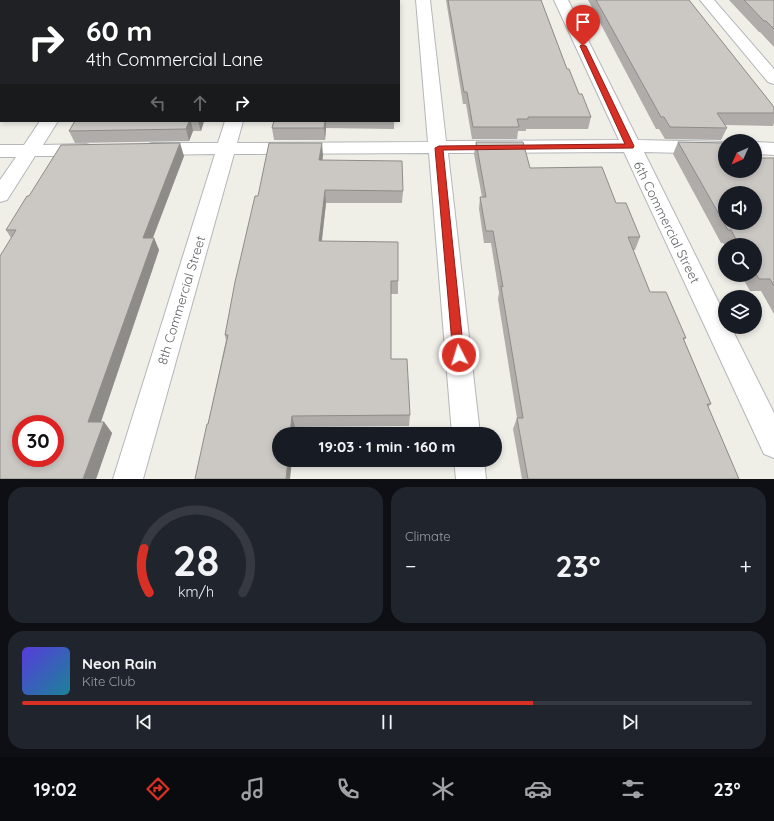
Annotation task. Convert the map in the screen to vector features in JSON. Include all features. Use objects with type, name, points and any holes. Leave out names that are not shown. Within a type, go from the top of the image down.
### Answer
[{"type":"street","points":[[423,0],[439,148],[465,427]]},
{"type":"street","name":"6th Commercial Street","points":[[561,0],[774,444]]},
{"type":"street","points":[[707,0],[774,79]]},
{"type":"street","points":[[0,195],[48,122]]},
{"type":"street","name":"8th Commercial Street","points":[[128,479],[234,122]]},
{"type":"street","points":[[132,150],[226,148],[630,146],[718,148]]},
{"type":"street","points":[[762,148],[774,148]]},
{"type":"street","points":[[0,151],[100,150]]},
{"type":"street","points":[[470,467],[471,479]]},
{"type":"building","points":[[448,0],[541,0],[567,69],[569,69],[579,94],[582,94],[591,117],[528,117],[528,119],[517,119],[519,127],[473,127],[467,92],[464,92]]},
{"type":"building","points":[[596,0],[689,0],[774,107],[774,113],[717,113],[727,128],[670,127],[664,117],[661,117]]},
{"type":"building","points":[[744,0],[774,0],[774,29],[766,21],[764,21]]},
{"type":"building","points":[[74,122],[189,122],[186,129],[69,131]]},
{"type":"building","points":[[274,122],[325,122],[324,128],[272,128]]},
{"type":"building","points":[[476,142],[523,142],[530,168],[602,167],[616,203],[626,203],[640,237],[628,237],[650,292],[666,292],[686,338],[683,338],[711,404],[707,404],[739,479],[528,479],[517,418],[523,418],[501,286],[503,287],[493,231],[486,231],[480,197],[486,197]]},
{"type":"building","points":[[678,142],[718,143],[718,178],[762,178],[762,158],[774,158],[774,286],[770,279],[762,279],[762,238],[735,238],[731,230],[762,230],[762,186],[718,186],[718,212]]},
{"type":"building","points":[[180,143],[143,238],[154,238],[88,422],[104,422],[83,479],[0,479],[0,256],[16,230],[6,230],[27,196],[29,196],[61,145]]},
{"type":"building","points":[[269,143],[322,143],[319,160],[402,161],[403,191],[325,190],[319,241],[398,242],[398,281],[391,281],[391,359],[407,359],[410,415],[292,416],[291,427],[272,427],[272,467],[287,467],[286,479],[195,479],[228,335],[225,335],[235,282],[255,196],[258,196]]},
{"type":"route","points":[[459,355],[439,148],[630,146],[583,46]]}]
